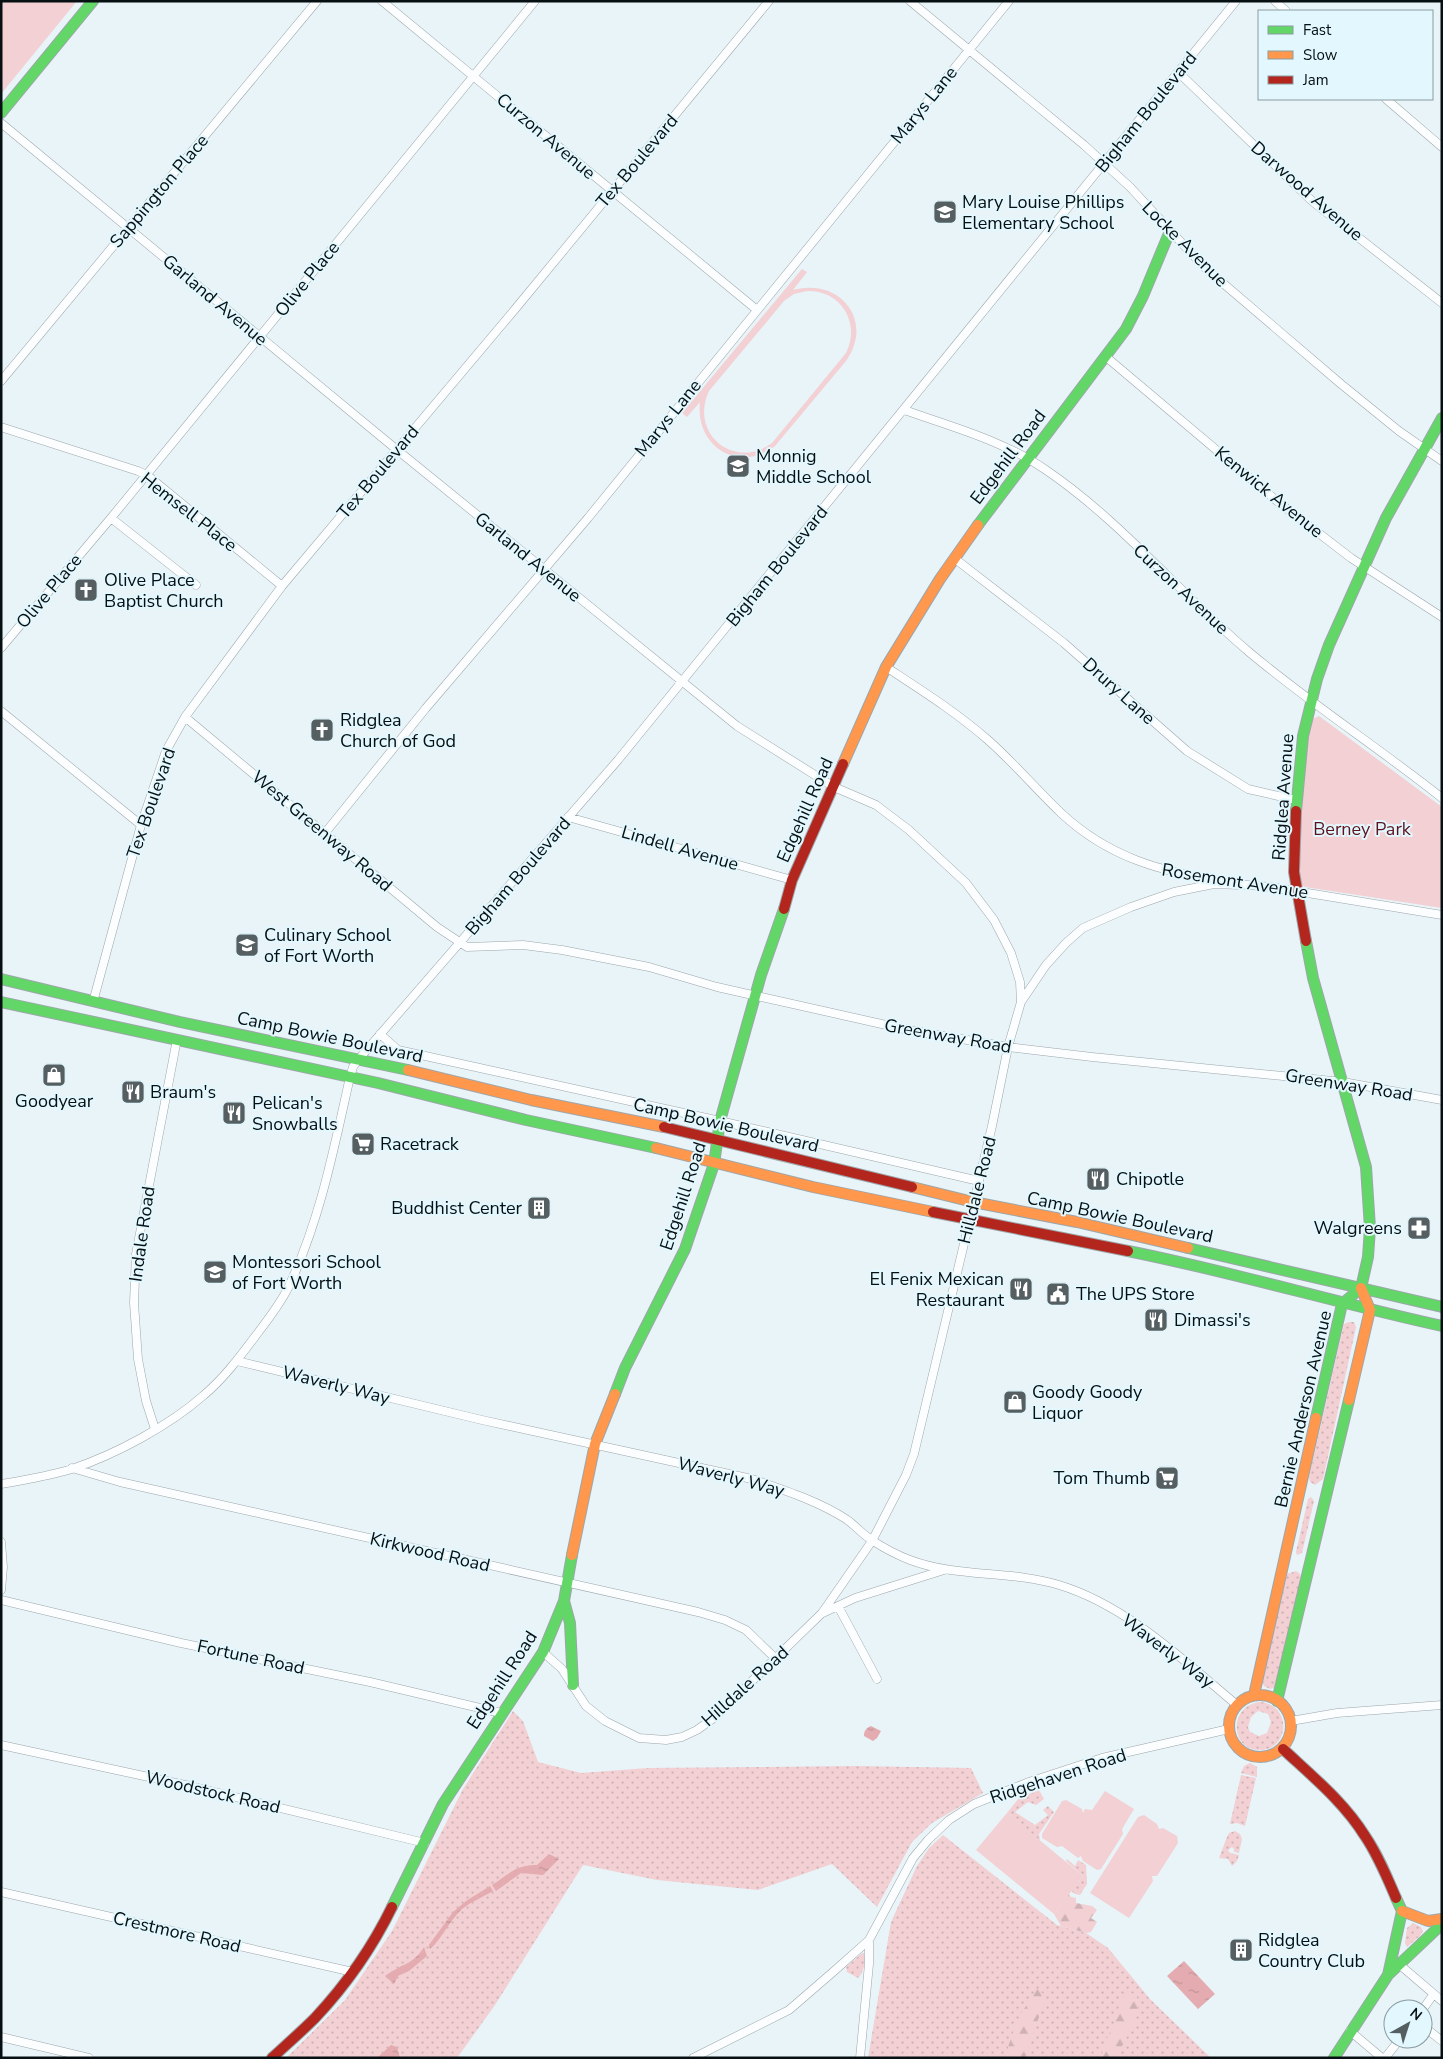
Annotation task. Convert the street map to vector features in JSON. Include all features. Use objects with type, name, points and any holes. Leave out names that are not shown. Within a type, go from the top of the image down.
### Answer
[{"type":"street","points":[[1,113],[93,1]]},
{"type":"street","name":"Sappington Place","points":[[1,382],[317,1]]},
{"type":"street","name":"Curzon Avenue","points":[[382,1],[757,310]]},
{"type":"street","name":"Olive Place","points":[[1,648],[111,518],[535,1]]},
{"type":"street","name":"Tex Boulevard","points":[[93,1002],[141,825],[166,752],[185,717],[282,586],[516,308],[769,1]]},
{"type":"street","name":"Locke Avenue","points":[[910,1],[970,49],[1104,163],[1130,187],[1204,267],[1333,378],[1399,431],[1442,461]]},
{"type":"street","name":"Marys Lane","points":[[325,833],[426,708],[544,570],[1008,1]]},
{"type":"street","name":"Bigham Boulevard","points":[[1,1484],[72,1468],[107,1454],[155,1430],[204,1395],[237,1361],[274,1312],[287,1290],[307,1241],[328,1174],[350,1077],[353,1067],[358,1060],[682,682],[1236,1]]},
{"type":"street","points":[[1274,1],[1285,10]]},
{"type":"street","name":"Darwood Avenue","points":[[1178,72],[1312,200],[1442,303]]},
{"type":"street","points":[[1387,100],[1442,147]]},
{"type":"street","name":"Garland Avenue","points":[[1,123],[396,449],[752,737],[834,787],[876,805],[909,830],[966,883],[994,920],[1011,953],[1020,982],[1021,1002]]},
{"type":"street","name":"Edgehill Road","points":[[272,2058],[314,2019],[353,1972],[381,1930],[448,1795],[500,1713],[543,1652],[564,1601],[580,1509],[595,1444],[625,1368],[682,1254],[714,1164],[720,1121],[792,880],[886,667],[954,558],[1126,329],[1144,296],[1170,231]]},
{"type":"street","name":"Kenwick Avenue","points":[[1105,356],[1278,501],[1364,566],[1442,617]]},
{"type":"street","name":"Curzon Avenue","points":[[904,410],[967,432],[1027,459],[1046,470],[1082,497],[1254,657],[1442,798]]},
{"type":"street","name":"Ridglea Avenue","points":[[1361,1288],[1370,1237],[1366,1167],[1313,978],[1294,872],[1296,800],[1303,736],[1311,701],[1329,645],[1386,518],[1442,418]]},
{"type":"street","name":"Hemsell Place","points":[[1,427],[146,475],[282,586]]},
{"type":"street","points":[[111,518],[196,585]]},
{"type":"street","name":"Drury Lane","points":[[954,558],[1064,643],[1187,752],[1248,789],[1296,800]]},
{"type":"street","name":"Rosemont Avenue","points":[[886,667],[947,706],[988,740],[1060,812],[1100,842],[1149,866],[1241,886],[1271,887],[1442,915]]},
{"type":"street","points":[[1,711],[141,825]]},
{"type":"street","name":"West Greenway Road","points":[[185,717],[437,927],[460,943]]},
{"type":"street","name":"Lindell Avenue","points":[[568,817],[792,880]]},
{"type":"street","name":"Hilldale Road","points":[[543,1652],[562,1670],[586,1706],[605,1721],[639,1738],[666,1740],[682,1737],[697,1730],[714,1717],[822,1613],[872,1541],[906,1475],[914,1454],[979,1181],[1008,1047],[1021,1002],[1046,965],[1083,928],[1131,907],[1174,892],[1214,884],[1241,886]]},
{"type":"street","name":"Greenway Road","points":[[460,943],[467,947],[523,945],[562,950],[649,967],[756,996],[904,1029],[1008,1047],[1092,1058],[1343,1082],[1442,1100]]},
{"type":"street","name":"Camp Bowie Boulevard","points":[[1,979],[180,1022],[431,1075],[531,1100],[718,1139],[973,1202],[1077,1222],[1442,1307]]},
{"type":"street","name":"Camp Bowie Boulevard","points":[[1,1002],[350,1077],[526,1120],[643,1145],[714,1164],[969,1220],[1137,1252],[1264,1282],[1342,1304],[1442,1326]]},
{"type":"street","points":[[89,1020],[93,1002]]},
{"type":"street","points":[[177,1039],[180,1022]]},
{"type":"street","points":[[380,1034],[398,1050],[720,1121],[979,1181]]},
{"type":"street","name":"Indale Road","points":[[155,1430],[146,1401],[138,1359],[134,1303],[136,1254],[177,1039]]},
{"type":"street","points":[[526,1120],[531,1100]]},
{"type":"street","points":[[1137,1252],[1182,1259],[1186,1257],[1189,1248]]},
{"type":"street","points":[[1277,1701],[1370,1310],[1361,1288]]},
{"type":"street","name":"Bernie Anderson Avenue","points":[[1254,1695],[1342,1304],[1361,1288]]},
{"type":"street","name":"Waverly Way","points":[[237,1361],[482,1420],[752,1479],[780,1489],[846,1520],[872,1541],[896,1554],[944,1570],[1011,1575],[1059,1585],[1095,1600],[1128,1618],[1163,1642],[1237,1705]]},
{"type":"street","name":"Kirkwood Road","points":[[72,1468],[130,1484],[698,1612],[724,1620],[746,1630],[776,1659]]},
{"type":"street","points":[[1,1542],[3,1567],[1,1590]]},
{"type":"street","name":"Hilldale Road","points":[[822,1613],[855,1598],[944,1570]]},
{"type":"street","name":"Fortune Road","points":[[1,1600],[182,1643],[370,1682],[500,1713]]},
{"type":"street","points":[[564,1601],[570,1623],[572,1685]]},
{"type":"street","points":[[838,1606],[877,1679]]},
{"type":"street","points":[[1254,1695],[1271,1697],[1277,1701],[1286,1710],[1291,1721],[1288,1742],[1283,1749],[1262,1758],[1249,1755],[1237,1747],[1229,1729],[1230,1716],[1237,1705],[1254,1695]]},
{"type":"street","points":[[1291,1721],[1337,1713],[1442,1705]]},
{"type":"street","name":"Ridgehaven Road","points":[[693,2058],[790,2010],[869,1940],[913,1858],[928,1840],[950,1820],[974,1804],[1029,1782],[1102,1758],[1229,1729]]},
{"type":"street","name":"Woodstock Road","points":[[1,1744],[190,1786],[425,1843]]},
{"type":"street","points":[[1283,1749],[1322,1784],[1353,1819],[1380,1862],[1402,1911],[1388,1975]]},
{"type":"street","name":"Crestmore Road","points":[[1,1892],[353,1972]]},
{"type":"street","points":[[1402,1911],[1428,1922],[1442,1919]]},
{"type":"street","points":[[1334,2058],[1388,1975],[1400,1966],[1442,1924]]},
{"type":"street","points":[[860,2058],[869,1940]]},
{"type":"street","points":[[1400,1966],[1442,2002]]},
{"type":"street","points":[[1431,1999],[1434,1995]]},
{"type":"street","points":[[1350,2031],[1384,2058]]},
{"type":"street","points":[[1,2037],[89,2058]]},
{"type":"green space","points":[[1,1],[77,1],[1,94]]},
{"type":"green space","points":[[802,269],[807,272],[793,290],[810,288],[825,290],[838,296],[848,305],[854,317],[856,331],[854,346],[846,361],[775,446],[761,454],[747,457],[734,456],[722,451],[712,443],[704,431],[700,418],[700,402],[687,417],[682,413]],"holes":[[[807,291],[819,292],[830,296],[845,310],[851,331],[846,353],[772,443],[758,451],[743,453],[730,450],[719,443],[710,433],[705,421],[704,406],[709,391],[784,301],[794,294]]]},
{"type":"green space","name":"Berney Park","points":[[1319,716],[1442,807],[1442,908],[1305,887],[1301,884],[1299,876],[1299,777],[1312,719]]},
{"type":"green space","points":[[1354,1322],[1356,1327],[1323,1479],[1315,1485],[1310,1482],[1309,1477],[1344,1324]]},
{"type":"green space","points":[[1311,1497],[1314,1501],[1302,1553],[1297,1555],[1296,1552],[1308,1499]]},
{"type":"green space","points":[[1296,1571],[1300,1574],[1301,1578],[1276,1687],[1270,1689],[1264,1686],[1262,1681],[1287,1574]]},
{"type":"green space","points":[[1261,1702],[1271,1705],[1278,1711],[1282,1719],[1283,1728],[1281,1736],[1269,1748],[1259,1750],[1249,1748],[1238,1735],[1238,1718],[1243,1710],[1250,1705]],"holes":[[[1258,1711],[1268,1714],[1271,1722],[1267,1733],[1259,1736],[1250,1732],[1248,1727],[1251,1717]]]},
{"type":"green space","points":[[513,1711],[523,1721],[538,1762],[581,1773],[648,1768],[856,1766],[971,1768],[983,1793],[932,1823],[912,1842],[877,1907],[832,1864],[758,1890],[657,1880],[583,1865],[495,2005],[457,2058],[286,2058],[345,2000],[392,1931],[463,1789]]},
{"type":"green space","points":[[1250,1763],[1257,1767],[1257,1777],[1241,1773],[1244,1766]]},
{"type":"green space","points":[[1241,1775],[1256,1778],[1245,1826],[1237,1823],[1230,1824]]},
{"type":"green space","points":[[1039,1790],[1044,1799],[1036,1805],[1028,1802],[1015,1812],[1035,1825],[1048,1815],[1043,1810],[1048,1806],[1054,1812],[1039,1834],[1040,1841],[1007,1813],[1019,1798]]},
{"type":"green space","points":[[1105,1791],[1134,1809],[1122,1829],[1123,1834],[1101,1869],[1097,1870],[1083,1861],[1081,1856],[1078,1858],[1062,1846],[1057,1847],[1042,1838],[1042,1834],[1062,1801],[1066,1800],[1082,1809],[1083,1813],[1085,1809],[1092,1810]]},
{"type":"green space","points":[[1007,1813],[1083,1876],[1054,1914],[976,1850]]},
{"type":"green space","points":[[1144,1815],[1157,1824],[1159,1829],[1163,1828],[1177,1836],[1178,1843],[1157,1876],[1152,1876],[1153,1881],[1129,1918],[1090,1893],[1138,1817]]},
{"type":"green space","points":[[1235,1831],[1240,1834],[1242,1839],[1239,1853],[1234,1852],[1232,1847],[1228,1850],[1230,1853],[1239,1855],[1237,1861],[1232,1866],[1228,1859],[1219,1858],[1229,1833]]},
{"type":"green space","points":[[943,1835],[1057,1925],[1086,1933],[1108,1948],[1150,1999],[1211,2058],[868,2058],[891,1922],[917,1866],[929,1848]]},
{"type":"green space","points":[[1067,1859],[1075,1866],[1078,1860],[1086,1865],[1087,1884],[1080,1895],[1071,1891],[1083,1876],[1066,1861]]},
{"type":"green space","points":[[1069,1894],[1071,1897],[1076,1898],[1076,1903],[1092,1906],[1097,1910],[1091,1918],[1097,1922],[1091,1932],[1086,1933],[1061,1926],[1054,1914]]},
{"type":"green space","points":[[1413,1923],[1421,1927],[1423,1931],[1407,1947],[1405,1943],[1407,1928]]},
{"type":"green space","points":[[864,1953],[864,1966],[858,1978],[847,1972],[846,1967]]},
{"type":"green space","points":[[1037,1989],[1046,1996],[1025,2058],[1005,2058],[1018,2019]]},
{"type":"green space","points":[[1134,1993],[1139,2001],[1136,2019],[1116,2058],[1102,2058],[1103,2046],[1113,2026],[1122,1997]]},
{"type":"water","points":[[871,1726],[881,1731],[873,1741],[864,1736],[866,1730]]},
{"type":"water","points":[[549,1854],[559,1859],[543,1875],[521,1873],[496,1891],[492,1885],[518,1868],[537,1865]]},
{"type":"water","points":[[490,1886],[493,1891],[462,1909],[430,1949],[429,1945],[453,1912],[466,1901]]},
{"type":"water","points":[[424,1947],[427,1956],[409,1971],[398,1976],[394,1984],[385,1976],[411,1961]]},
{"type":"water","points":[[1184,1961],[1215,1994],[1198,2009],[1167,1976]]},
{"type":"water","points":[[391,2045],[397,2047],[400,2058],[377,2058]]},
{"type":"traffic: fast","points":[[1,113],[93,1]]},
{"type":"traffic: fast","points":[[978,525],[1126,329],[1143,296],[1170,231]]},
{"type":"traffic: fast","points":[[1296,811],[1303,736],[1317,679],[1329,645],[1386,518],[1442,418]]},
{"type":"traffic: fast","points":[[615,1394],[625,1368],[685,1249],[714,1164],[720,1121],[761,975],[784,909]]},
{"type":"traffic: fast","points":[[1306,941],[1313,978],[1366,1167],[1370,1228],[1368,1257],[1361,1288]]},
{"type":"traffic: fast","points":[[1,979],[180,1022],[408,1070]]},
{"type":"traffic: fast","points":[[1,1002],[378,1083],[526,1120],[656,1148]]},
{"type":"traffic: fast","points":[[1188,1248],[1442,1307]]},
{"type":"traffic: fast","points":[[1128,1251],[1207,1268],[1442,1326]]},
{"type":"traffic: fast","points":[[1316,1418],[1342,1304],[1361,1288]]},
{"type":"traffic: fast","points":[[1277,1701],[1349,1400]]},
{"type":"traffic: fast","points":[[392,1907],[443,1804],[543,1652],[564,1601],[572,1555]]},
{"type":"traffic: fast","points":[[564,1601],[570,1623],[573,1685]]},
{"type":"traffic: fast","points":[[1388,1975],[1402,1911],[1396,1898]]},
{"type":"traffic: fast","points":[[1334,2058],[1388,1975],[1442,1924]]},
{"type":"traffic: slow","points":[[843,764],[886,667],[940,579],[978,525]]},
{"type":"traffic: slow","points":[[408,1070],[531,1100],[664,1127]]},
{"type":"traffic: slow","points":[[656,1148],[813,1187],[933,1212]]},
{"type":"traffic: slow","points":[[912,1187],[1188,1248]]},
{"type":"traffic: slow","points":[[1349,1400],[1370,1310],[1361,1288]]},
{"type":"traffic: slow","points":[[572,1555],[595,1444],[615,1394]]},
{"type":"traffic: slow","points":[[1254,1695],[1316,1418]]},
{"type":"traffic: slow","points":[[1254,1695],[1266,1695],[1282,1704],[1289,1714],[1291,1726],[1289,1738],[1282,1748],[1266,1757],[1254,1757],[1243,1752],[1234,1743],[1229,1732],[1229,1720],[1234,1709],[1243,1700],[1254,1695]]},
{"type":"traffic: slow","points":[[1402,1911],[1428,1921],[1442,1919]]},
{"type":"traffic: jam","points":[[784,909],[792,880],[843,764]]},
{"type":"traffic: jam","points":[[1296,811],[1294,872],[1306,941]]},
{"type":"traffic: jam","points":[[664,1127],[912,1187]]},
{"type":"traffic: jam","points":[[933,1212],[1128,1251]]},
{"type":"traffic: jam","points":[[1283,1749],[1327,1790],[1357,1824],[1378,1858],[1396,1898]]},
{"type":"traffic: jam","points":[[272,2058],[315,2018],[337,1993],[367,1951],[392,1907]]},
{"type":"place","name":"Mary Louise Phillips Elementary School","points":[[945,212]]},
{"type":"place","name":"Monnig Middle School","points":[[738,466]]},
{"type":"place","name":"Olive Place Baptist Church","points":[[86,590]]},
{"type":"place","name":"Ridglea Church of God","points":[[322,730]]},
{"type":"place","name":"Culinary School of Fort Worth","points":[[247,945]]},
{"type":"place","name":"Goodyear","points":[[54,1075]]},
{"type":"place","name":"Braum's","points":[[133,1092]]},
{"type":"place","name":"Pelican's Snowballs","points":[[234,1113]]},
{"type":"place","name":"Racetrack","points":[[363,1144]]},
{"type":"place","name":"Chipotle","points":[[1098,1179]]},
{"type":"place","name":"Buddhist Center","points":[[539,1208]]},
{"type":"place","name":"Walgreens","points":[[1419,1228]]},
{"type":"place","name":"Montessori School of Fort Worth","points":[[215,1272]]},
{"type":"place","name":"El Fenix Mexican Restaurant","points":[[1021,1289]]},
{"type":"place","name":"The UPS Store","points":[[1058,1294]]},
{"type":"place","name":"Dimassi's","points":[[1156,1320]]},
{"type":"place","name":"Goody Goody Liquor","points":[[1015,1402]]},
{"type":"place","name":"Tom Thumb","points":[[1167,1478]]},
{"type":"place","name":"Ridglea Country Club","points":[[1241,1950]]}]
